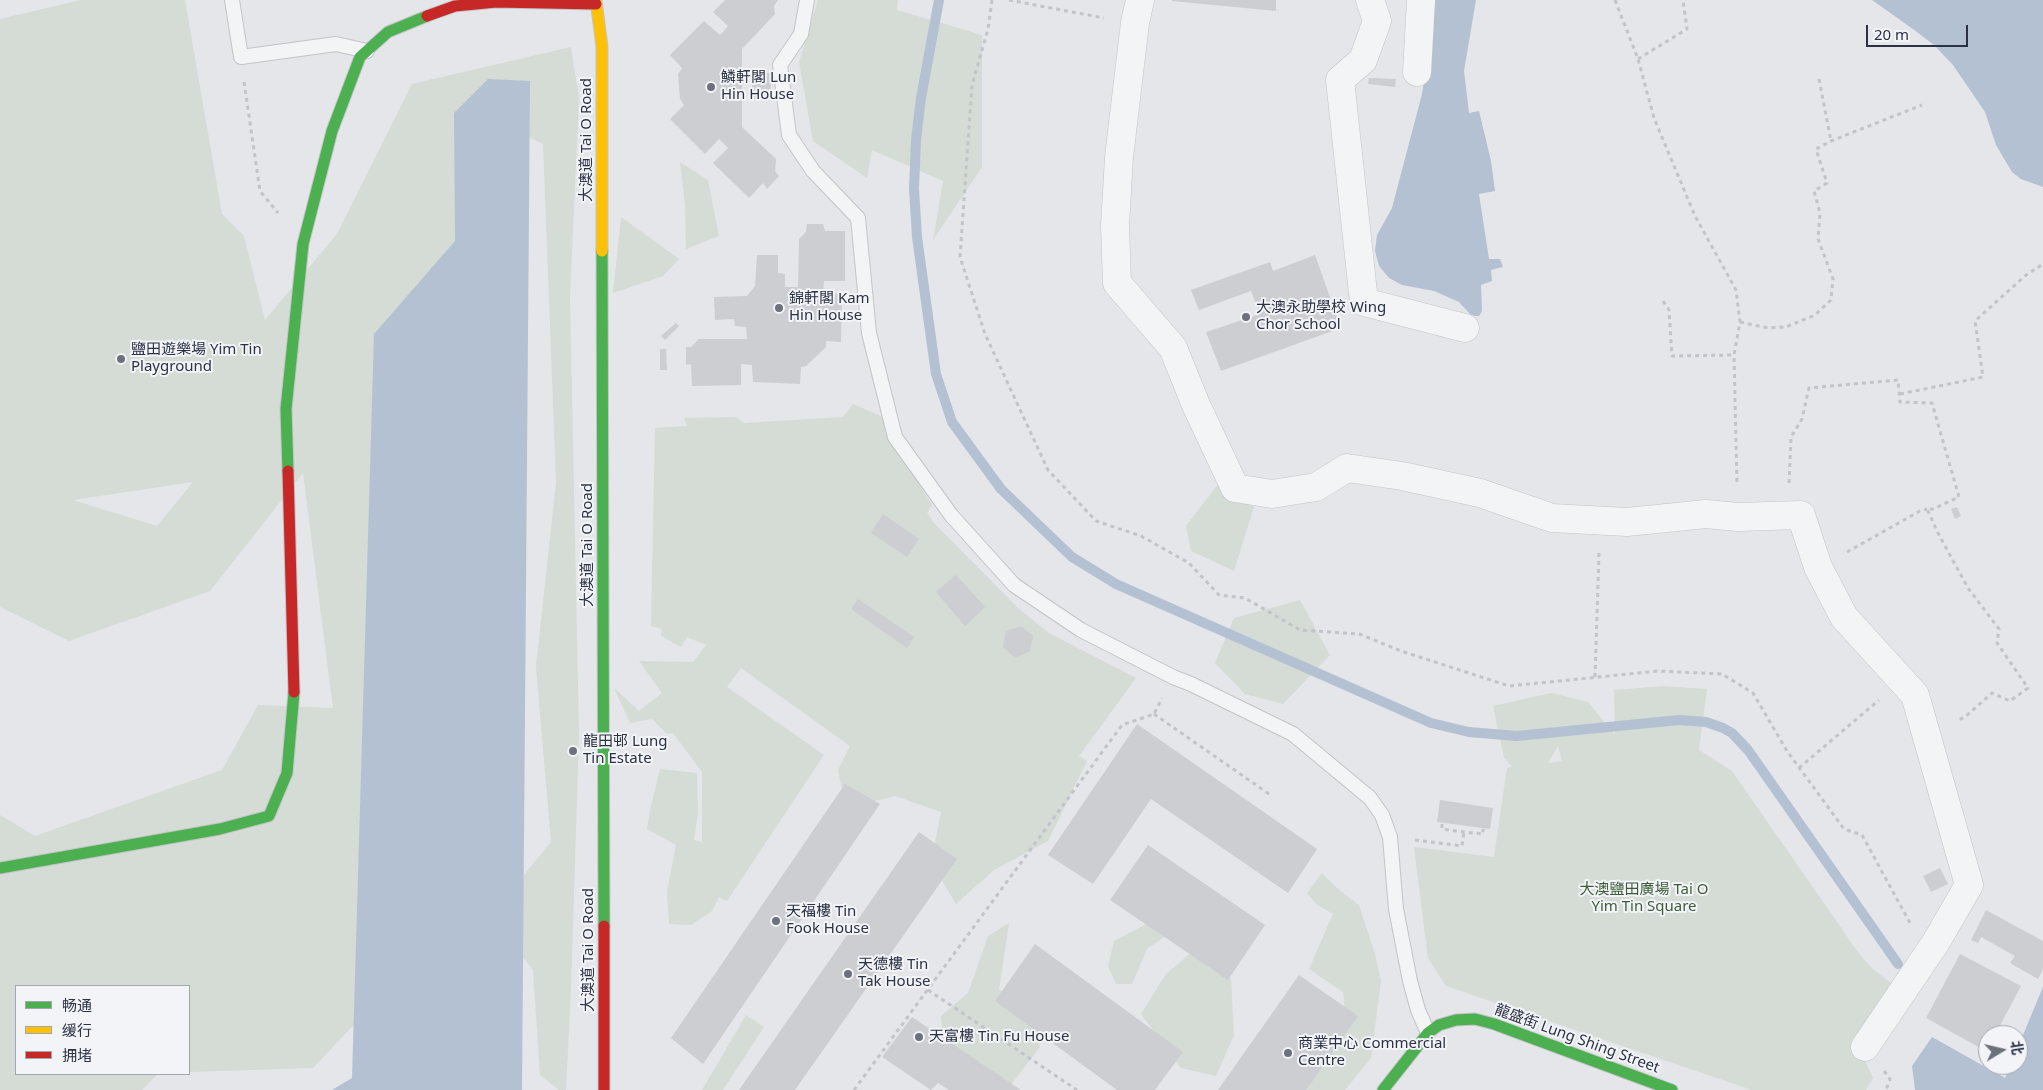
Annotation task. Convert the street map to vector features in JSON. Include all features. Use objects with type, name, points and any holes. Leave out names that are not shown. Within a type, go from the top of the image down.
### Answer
[{"type":"street","points":[[0,868],[220,829],[269,816],[287,773],[294,700],[286,409],[303,244],[332,131],[360,57],[388,32],[455,6],[496,2],[596,2]]},
{"type":"street","name":"大澳道 Tai O Road","points":[[596,2],[602,47],[604,1090]]},
{"type":"street","points":[[1417,72],[1420,8],[1373,10],[1363,60],[1340,80],[1364,302],[1465,328]]},
{"type":"street","points":[[1137,12],[1119,157],[1115,226],[1117,283],[1173,348],[1196,405],[1235,488],[1272,494],[1316,487],[1347,468],[1402,476],[1480,493],[1552,518],[1627,522],[1706,514],[1738,517],[1801,515],[1818,567],[1844,617],[1915,695],[1969,884],[1928,953],[1865,1048]]},
{"type":"street","name":"龍盛街 Lung Shing Street","points":[[1383,1090],[1428,1032],[1438,1025],[1456,1020],[1475,1019],[1494,1024],[1672,1090]]},
{"type":"lane","points":[[232,0],[241,57],[336,44],[367,51]]},
{"type":"lane","points":[[423,0],[430,15]]},
{"type":"lane","points":[[807,0],[801,34],[780,65],[788,135],[813,171],[858,218],[869,333],[895,437],[951,515],[1014,585],[1081,630],[1173,677],[1293,734],[1370,798],[1382,815],[1390,837],[1396,909],[1410,981],[1418,1010],[1428,1032]]},
{"type":"path","points":[[992,0],[988,28],[972,85],[960,257],[985,334],[1048,470],[1096,521],[1141,536],[1189,563],[1219,595],[1245,598],[1300,630],[1359,634],[1401,651],[1509,686],[1658,672],[1722,674],[1753,693],[1787,751],[1844,829],[1862,835],[1928,953]]},
{"type":"path","points":[[1009,0],[1137,12]]},
{"type":"path","points":[[1615,0],[1638,59],[1654,118],[1695,216],[1736,290],[1740,322],[1734,355],[1738,517]]},
{"type":"path","points":[[1638,59],[1687,29],[1684,0]]},
{"type":"path","points":[[241,57],[260,190],[303,244]]},
{"type":"path","points":[[1820,79],[1831,141]]},
{"type":"path","points":[[1740,322],[1768,328],[1786,327],[1815,316],[1831,300],[1833,279],[1818,239],[1820,213],[1814,191],[1827,183],[1816,149],[1831,141],[1922,105]]},
{"type":"path","points":[[1900,394],[1983,377],[1975,321],[2026,275],[2043,264]]},
{"type":"path","points":[[1663,302],[1669,310],[1672,356],[1734,355]]},
{"type":"path","points":[[1801,515],[1789,500],[1791,437],[1802,418],[1809,388],[1898,380],[1900,402],[1932,403],[1959,497],[1933,509],[1920,511],[1867,542],[1818,567]]},
{"type":"path","points":[[1926,735],[1965,717],[1992,693],[2010,700],[2028,688],[1997,644],[1999,629],[1968,588],[1927,509]]},
{"type":"path","points":[[1595,677],[1600,521]]},
{"type":"path","points":[[854,1090],[1122,725],[1154,714],[1173,677]]},
{"type":"path","points":[[1800,768],[1902,680]]},
{"type":"path","points":[[1154,714],[1269,794]]},
{"type":"path","points":[[1442,824],[1442,829],[1464,832],[1483,834],[1484,829]]},
{"type":"path","points":[[1390,837],[1462,846],[1464,832]]},
{"type":"path","points":[[928,990],[1077,1090]]},
{"type":"green space","points":[[81,0],[185,0],[222,214],[244,236],[265,320],[337,234],[412,84],[571,47],[579,99],[570,296],[579,734],[566,1090],[559,1090],[540,1075],[533,970],[490,916],[551,842],[536,667],[556,482],[543,144],[501,124],[399,977],[313,1068],[190,1072],[190,985],[15,985],[15,1075],[157,1075],[142,1090],[0,1090],[0,815],[35,836],[222,770],[258,705],[333,708],[303,473],[210,591],[69,641],[0,607],[0,19]],"holes":[[[193,482],[157,526],[73,500]]]},
{"type":"green space","points":[[818,0],[898,0],[897,10],[982,35],[982,167],[933,240],[943,181],[872,150],[867,178],[813,141],[799,62]]},
{"type":"green space","points":[[680,162],[708,180],[719,236],[686,249],[685,205]]},
{"type":"green space","points":[[621,217],[679,259],[663,276],[613,293]]},
{"type":"green space","points":[[853,404],[883,417],[902,456],[932,505],[927,512],[934,523],[1018,608],[1049,633],[1136,678],[1079,756],[1087,761],[1048,841],[994,870],[956,904],[931,862],[941,812],[895,796],[846,808],[838,770],[850,746],[741,668],[727,687],[824,755],[727,901],[719,897],[712,911],[691,925],[669,924],[667,891],[676,845],[647,829],[650,810],[660,769],[697,773],[698,813],[694,840],[702,842],[702,772],[673,733],[667,734],[652,719],[630,723],[614,688],[639,711],[662,693],[639,661],[693,662],[706,645],[687,637],[681,647],[661,636],[662,629],[651,626],[655,428],[687,426],[684,418],[736,417],[744,423],[843,417]]},
{"type":"green space","points":[[1219,483],[1254,507],[1234,571],[1191,551],[1186,526]]},
{"type":"green space","points":[[1300,600],[1330,655],[1283,704],[1245,694],[1215,663],[1234,618]]},
{"type":"green space","name":"大澳鹽田廣場 Tai O Yim Tin Square","points":[[1663,686],[1707,689],[1699,750],[1732,771],[1860,955],[1874,970],[1891,983],[1857,1043],[1873,1078],[1866,1090],[1752,1090],[1446,986],[1428,958],[1414,847],[1494,857],[1507,768],[1512,767],[1504,757],[1493,706],[1551,693],[1588,702],[1615,735],[1614,690]],"holes":[[[1558,746],[1562,761],[1548,763]]]},
{"type":"green space","points":[[1322,873],[1339,890],[1359,905],[1375,954],[1381,981],[1371,1058],[1345,1090],[1295,1090],[1346,1022],[1343,992],[1309,969],[1333,914],[1316,904],[1307,893]]},
{"type":"green space","points":[[1160,917],[1177,928],[1147,949],[1132,984],[1116,984],[1108,966],[1114,941]]},
{"type":"green space","points":[[1009,923],[999,990],[1030,1007],[1040,1047],[1007,1090],[944,1056],[941,1016],[968,993],[988,936]]},
{"type":"green space","points":[[1198,947],[1231,979],[1234,1035],[1216,1076],[1181,1068],[1141,1014],[1166,974]]},
{"type":"green space","points":[[746,1015],[764,1027],[723,1090],[702,1090]]},
{"type":"water","points":[[1431,0],[1476,0],[1464,71],[1469,113],[1479,111],[1491,161],[1495,191],[1479,194],[1489,259],[1500,259],[1503,267],[1491,270],[1492,281],[1481,285],[1482,311],[1479,316],[1470,314],[1459,302],[1434,291],[1402,285],[1389,278],[1379,266],[1375,251],[1377,235],[1392,208],[1422,94],[1430,39]]},
{"type":"water","points":[[1872,0],[2043,0],[2043,187],[2021,179],[2012,172],[1996,145],[1985,112],[1953,65],[1934,45]]},
{"type":"water","points":[[488,79],[530,81],[522,1090],[332,1090],[352,1078],[374,334],[455,241],[454,113]]},
{"type":"water","points":[[2043,987],[2043,1090],[1915,1090],[1912,1066],[1932,1037],[1978,1063],[1978,1075],[2000,1075],[2005,1078],[2006,1075],[2028,1075],[2027,1025]]},
{"type":"building","name":"鱗軒閣 Lun Hin House","points":[[725,0],[778,0],[774,6],[775,14],[742,49],[742,127],[776,159],[775,171],[779,176],[767,189],[763,183],[749,198],[713,163],[728,148],[719,139],[705,154],[670,119],[684,105],[680,99],[678,74],[682,68],[670,55],[704,21],[720,35],[728,26],[713,12]]},
{"type":"building","points":[[1276,0],[1276,11],[1172,1]]},
{"type":"building","points":[[771,73],[771,99],[752,99],[752,78],[755,77],[755,74]]},
{"type":"building","points":[[1369,78],[1396,79],[1395,87],[1368,84]]},
{"type":"building","name":"錦軒閣 Kam Hin House","points":[[807,224],[823,224],[825,231],[845,231],[845,281],[824,281],[823,293],[842,294],[841,342],[826,341],[826,347],[806,366],[801,367],[800,384],[753,382],[752,365],[741,364],[741,385],[692,386],[691,364],[686,365],[686,347],[691,347],[699,339],[747,339],[746,327],[735,326],[734,319],[715,320],[714,297],[747,296],[755,286],[757,255],[778,255],[778,273],[785,274],[785,287],[798,287],[799,239],[806,232]]},
{"type":"building","points":[[1315,255],[1341,328],[1221,371],[1206,332],[1260,314],[1251,291],[1199,310],[1191,290],[1270,262],[1273,271]]},
{"type":"building","points":[[676,323],[679,326],[665,340],[661,336]]},
{"type":"building","points":[[660,349],[666,349],[667,370],[660,370]]},
{"type":"building","points":[[1957,507],[1961,516],[1955,519],[1951,509]]},
{"type":"building","points":[[883,514],[919,539],[907,557],[871,533]]},
{"type":"building","points":[[956,575],[985,607],[965,626],[936,592]]},
{"type":"building","points":[[858,599],[914,637],[907,648],[851,609]]},
{"type":"building","points":[[1021,626],[1033,636],[1030,651],[1015,658],[1003,647],[1006,631]]},
{"type":"building","points":[[1137,724],[1317,849],[1288,893],[1151,799],[1093,884],[1048,855]]},
{"type":"building","name":"天福樓 Tin Fook House","points":[[845,784],[880,804],[703,1064],[671,1038]]},
{"type":"building","points":[[1440,800],[1493,808],[1490,829],[1437,822]]},
{"type":"building","name":"天德樓 Tin Tak House","points":[[919,832],[957,859],[795,1090],[739,1090]]},
{"type":"building","points":[[1148,845],[1265,925],[1228,980],[1110,900]]},
{"type":"building","points":[[1940,868],[1948,884],[1931,892],[1923,876]]},
{"type":"building","points":[[1986,910],[2043,941],[2043,969],[2038,979],[2010,963],[2015,956],[1981,937],[1978,943],[1971,940]]},
{"type":"building","points":[[1035,944],[1183,1052],[1155,1090],[1117,1090],[995,1001]]},
{"type":"building","points":[[1960,954],[2021,986],[2000,1025],[1978,1025],[1978,1047],[1926,1018]]},
{"type":"building","name":"商業中心 Commercial Centre","points":[[1299,975],[1358,1016],[1306,1090],[1218,1090]]},
{"type":"building","name":"天富樓 Tin Fu House","points":[[912,1017],[1021,1090],[949,1090],[938,1083],[931,1090],[882,1057]]},
{"type":"waterway","points":[[939,0],[921,98],[916,140],[914,189],[917,237],[936,374],[952,422],[1001,489],[1072,557],[1116,584],[1431,723],[1469,732],[1517,736],[1679,720],[1706,722],[1723,728],[1732,733],[1748,750],[1898,964]]},
{"type":"traffic: fast","points":[[288,471],[286,409],[303,244],[332,131],[360,57],[388,32],[427,16]]},
{"type":"traffic: fast","points":[[602,251],[604,926]]},
{"type":"traffic: fast","points":[[0,868],[220,829],[269,816],[287,773],[294,692]]},
{"type":"traffic: fast","points":[[1383,1090],[1428,1033],[1439,1025],[1456,1020],[1475,1019],[1494,1024],[1672,1090]]},
{"type":"traffic: slow","points":[[596,0],[602,47],[602,251]]},
{"type":"traffic: jam","points":[[427,16],[455,6],[496,2],[596,4]]},
{"type":"traffic: jam","points":[[288,471],[294,692]]},
{"type":"traffic: jam","points":[[604,926],[604,1090]]},
{"type":"place","name":"鱗軒閣 Lun Hin House","points":[[711,87]]},
{"type":"place","name":"錦軒閣 Kam Hin House","points":[[779,308]]},
{"type":"place","name":"大澳永助學校 Wing Chor School","points":[[1246,317]]},
{"type":"place","name":"鹽田遊樂場 Yim Tin Playground","points":[[121,359]]},
{"type":"place","name":"龍田邨 Lung Tin Estate","points":[[573,751]]},
{"type":"place","name":"天福樓 Tin Fook House","points":[[776,921]]},
{"type":"place","name":"天德樓 Tin Tak House","points":[[848,974]]},
{"type":"place","name":"天富樓 Tin Fu House","points":[[919,1037]]},
{"type":"place","name":"商業中心 Commercial Centre","points":[[1288,1053]]}]
